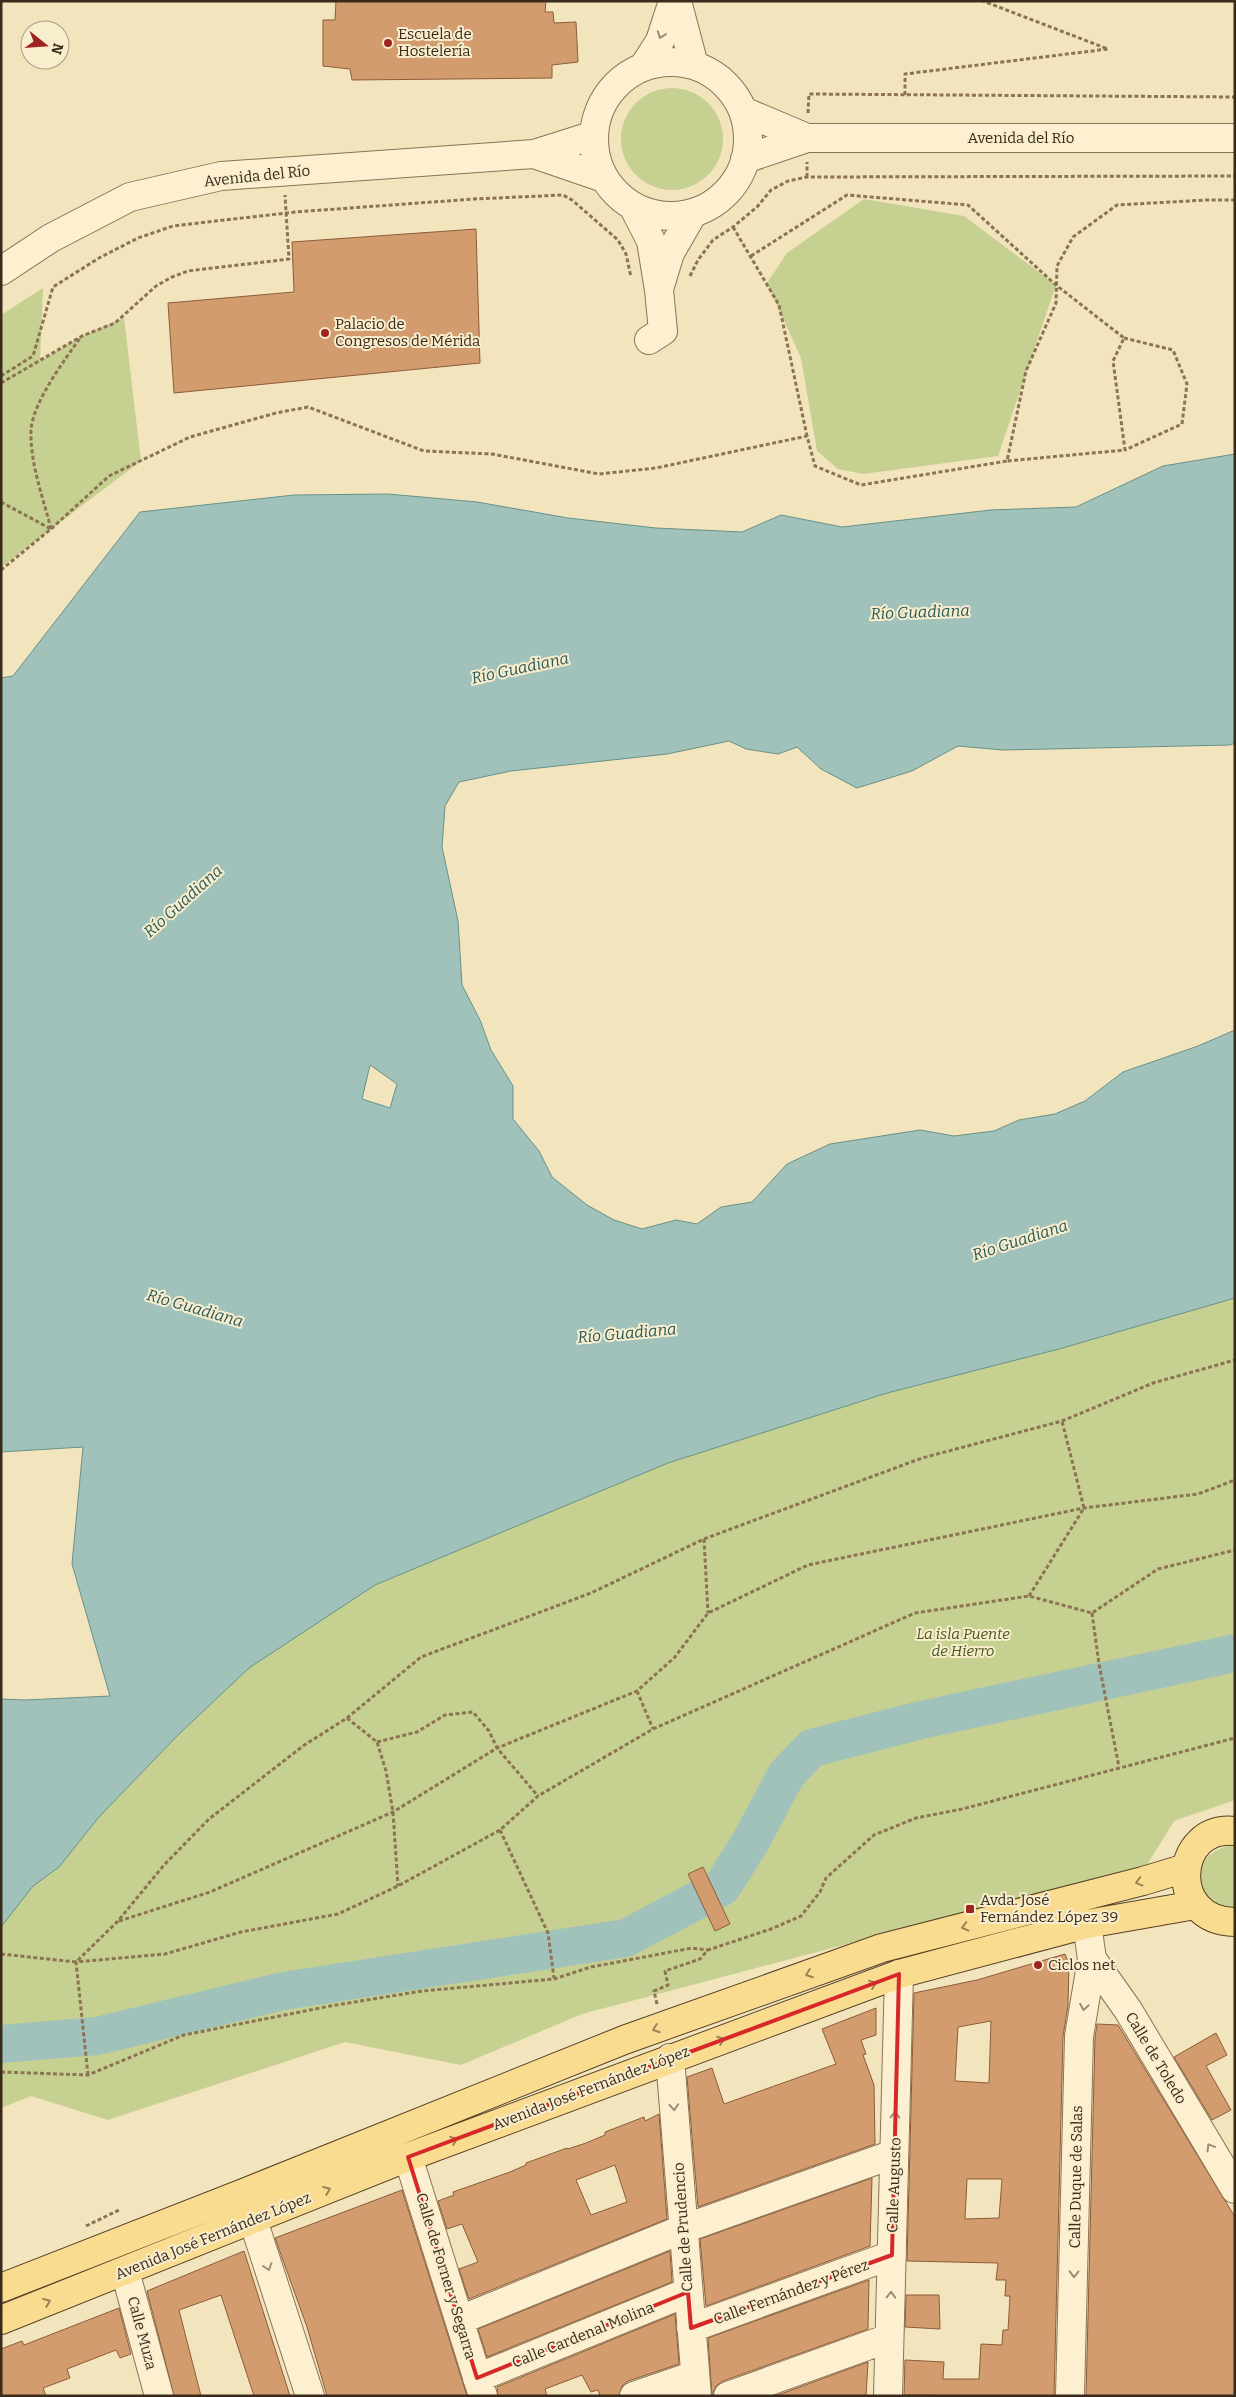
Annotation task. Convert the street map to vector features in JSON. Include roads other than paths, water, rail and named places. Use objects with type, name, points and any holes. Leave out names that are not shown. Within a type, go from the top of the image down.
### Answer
[{"type":"main road","points":[[1231,1927],[1208,1916],[1195,1905],[1187,1887],[1186,1868],[1191,1853],[1201,1841],[1214,1833],[1235,1830]]},
{"type":"main road","name":"Avenida José Fernández López","points":[[1,2288],[250,2191],[624,2040],[872,1951],[1143,1881],[1186,1868]]},
{"type":"main road","name":"Avenida José Fernández López","points":[[1,2320],[408,2157],[899,1974],[1087,1924],[1195,1905]]},
{"type":"street","points":[[644,66],[660,41],[673,1]]},
{"type":"street","points":[[677,1],[694,65]]},
{"type":"street","points":[[669,62],[694,65],[715,76],[726,86],[743,111],[748,135],[745,160],[734,183],[716,201],[694,213],[666,216],[652,214],[633,206],[616,194],[604,178],[596,157],[594,135],[597,117],[604,101],[614,86],[644,66],[669,62]]},
{"type":"street","name":"Avenida del Río","points":[[743,111],[808,138]]},
{"type":"street","name":"Avenida del Río","points":[[1,271],[51,238],[130,198],[221,176],[534,154],[594,135]]},
{"type":"street","name":"Avenida del Río","points":[[745,160],[808,138],[1235,138]]},
{"type":"street","name":"Avenida del Río","points":[[534,154],[604,178]]},
{"type":"street","points":[[633,206],[650,241],[659,290],[663,331],[649,340]]},
{"type":"street","points":[[659,290],[670,252],[694,213]]},
{"type":"street","name":"Calle de Toledo","points":[[1087,1924],[1092,1959],[1128,2010],[1235,2189]]},
{"type":"street","name":"Calle Duque de Salas","points":[[1070,2396],[1079,2036],[1092,1959]]},
{"type":"street","name":"Calle Augusto","points":[[888,2396],[899,1974]]},
{"type":"street","name":"Calle de Prudencio","points":[[670,2058],[696,2385]]},
{"type":"street","points":[[460,2320],[683,2229],[894,2154]]},
{"type":"street","name":"Calle de Forner y Segarra","points":[[408,2157],[480,2387]]},
{"type":"street","points":[[253,2220],[310,2396]]},
{"type":"street","name":"Calle Fernández y Pérez","points":[[691,2328],[892,2255]]},
{"type":"street","name":"Calle Muza","points":[[125,2271],[159,2396]]},
{"type":"street","name":"Calle Cardenal Molina","points":[[480,2387],[688,2292]]},
{"type":"street","points":[[728,2396],[890,2338]]},
{"type":"street","points":[[634,2396],[696,2385]]},
{"type":"water","name":"Río Guadiana","points":[[1235,454],[1235,743],[1230,745],[1003,750],[958,746],[912,771],[857,788],[821,769],[797,747],[778,754],[746,749],[729,741],[667,754],[511,771],[459,782],[445,806],[442,847],[458,921],[462,985],[480,1020],[491,1050],[513,1086],[513,1119],[539,1151],[552,1177],[587,1205],[614,1220],[642,1229],[676,1220],[697,1224],[721,1207],[752,1202],[787,1164],[830,1144],[920,1130],[954,1136],[994,1131],[1019,1120],[1055,1114],[1085,1101],[1123,1072],[1198,1046],[1235,1030],[1235,1298],[1059,1349],[887,1393],[668,1463],[375,1585],[249,1668],[179,1734],[99,1817],[59,1867],[33,1886],[1,1927],[1,1699],[25,1700],[110,1696],[72,1564],[83,1447],[1,1452],[1,678],[13,676],[140,512],[294,495],[388,494],[477,502],[568,518],[656,528],[742,532],[781,515],[842,527],[991,510],[1076,507],[1163,466]],"holes":[[[370,1065],[397,1084],[390,1108],[362,1099]]]},
{"type":"waterway","points":[[1,2044],[97,2036],[283,1991],[626,1938],[722,1887],[751,1841],[786,1775],[812,1748],[921,1720],[1235,1653]]},
{"type":"place","name":"Escuela de Hostelería","points":[[388,43]]},
{"type":"place","name":"Palacio de Congresos de Mérida","points":[[325,333]]},
{"type":"place","name":"Avda. José Fernández López 39","points":[[970,1909]]},
{"type":"place","name":"Ciclos net","points":[[1038,1965]]},
{"type":"park label","name":"La isla Puente de Hierro","points":[[963,1642]]}]
